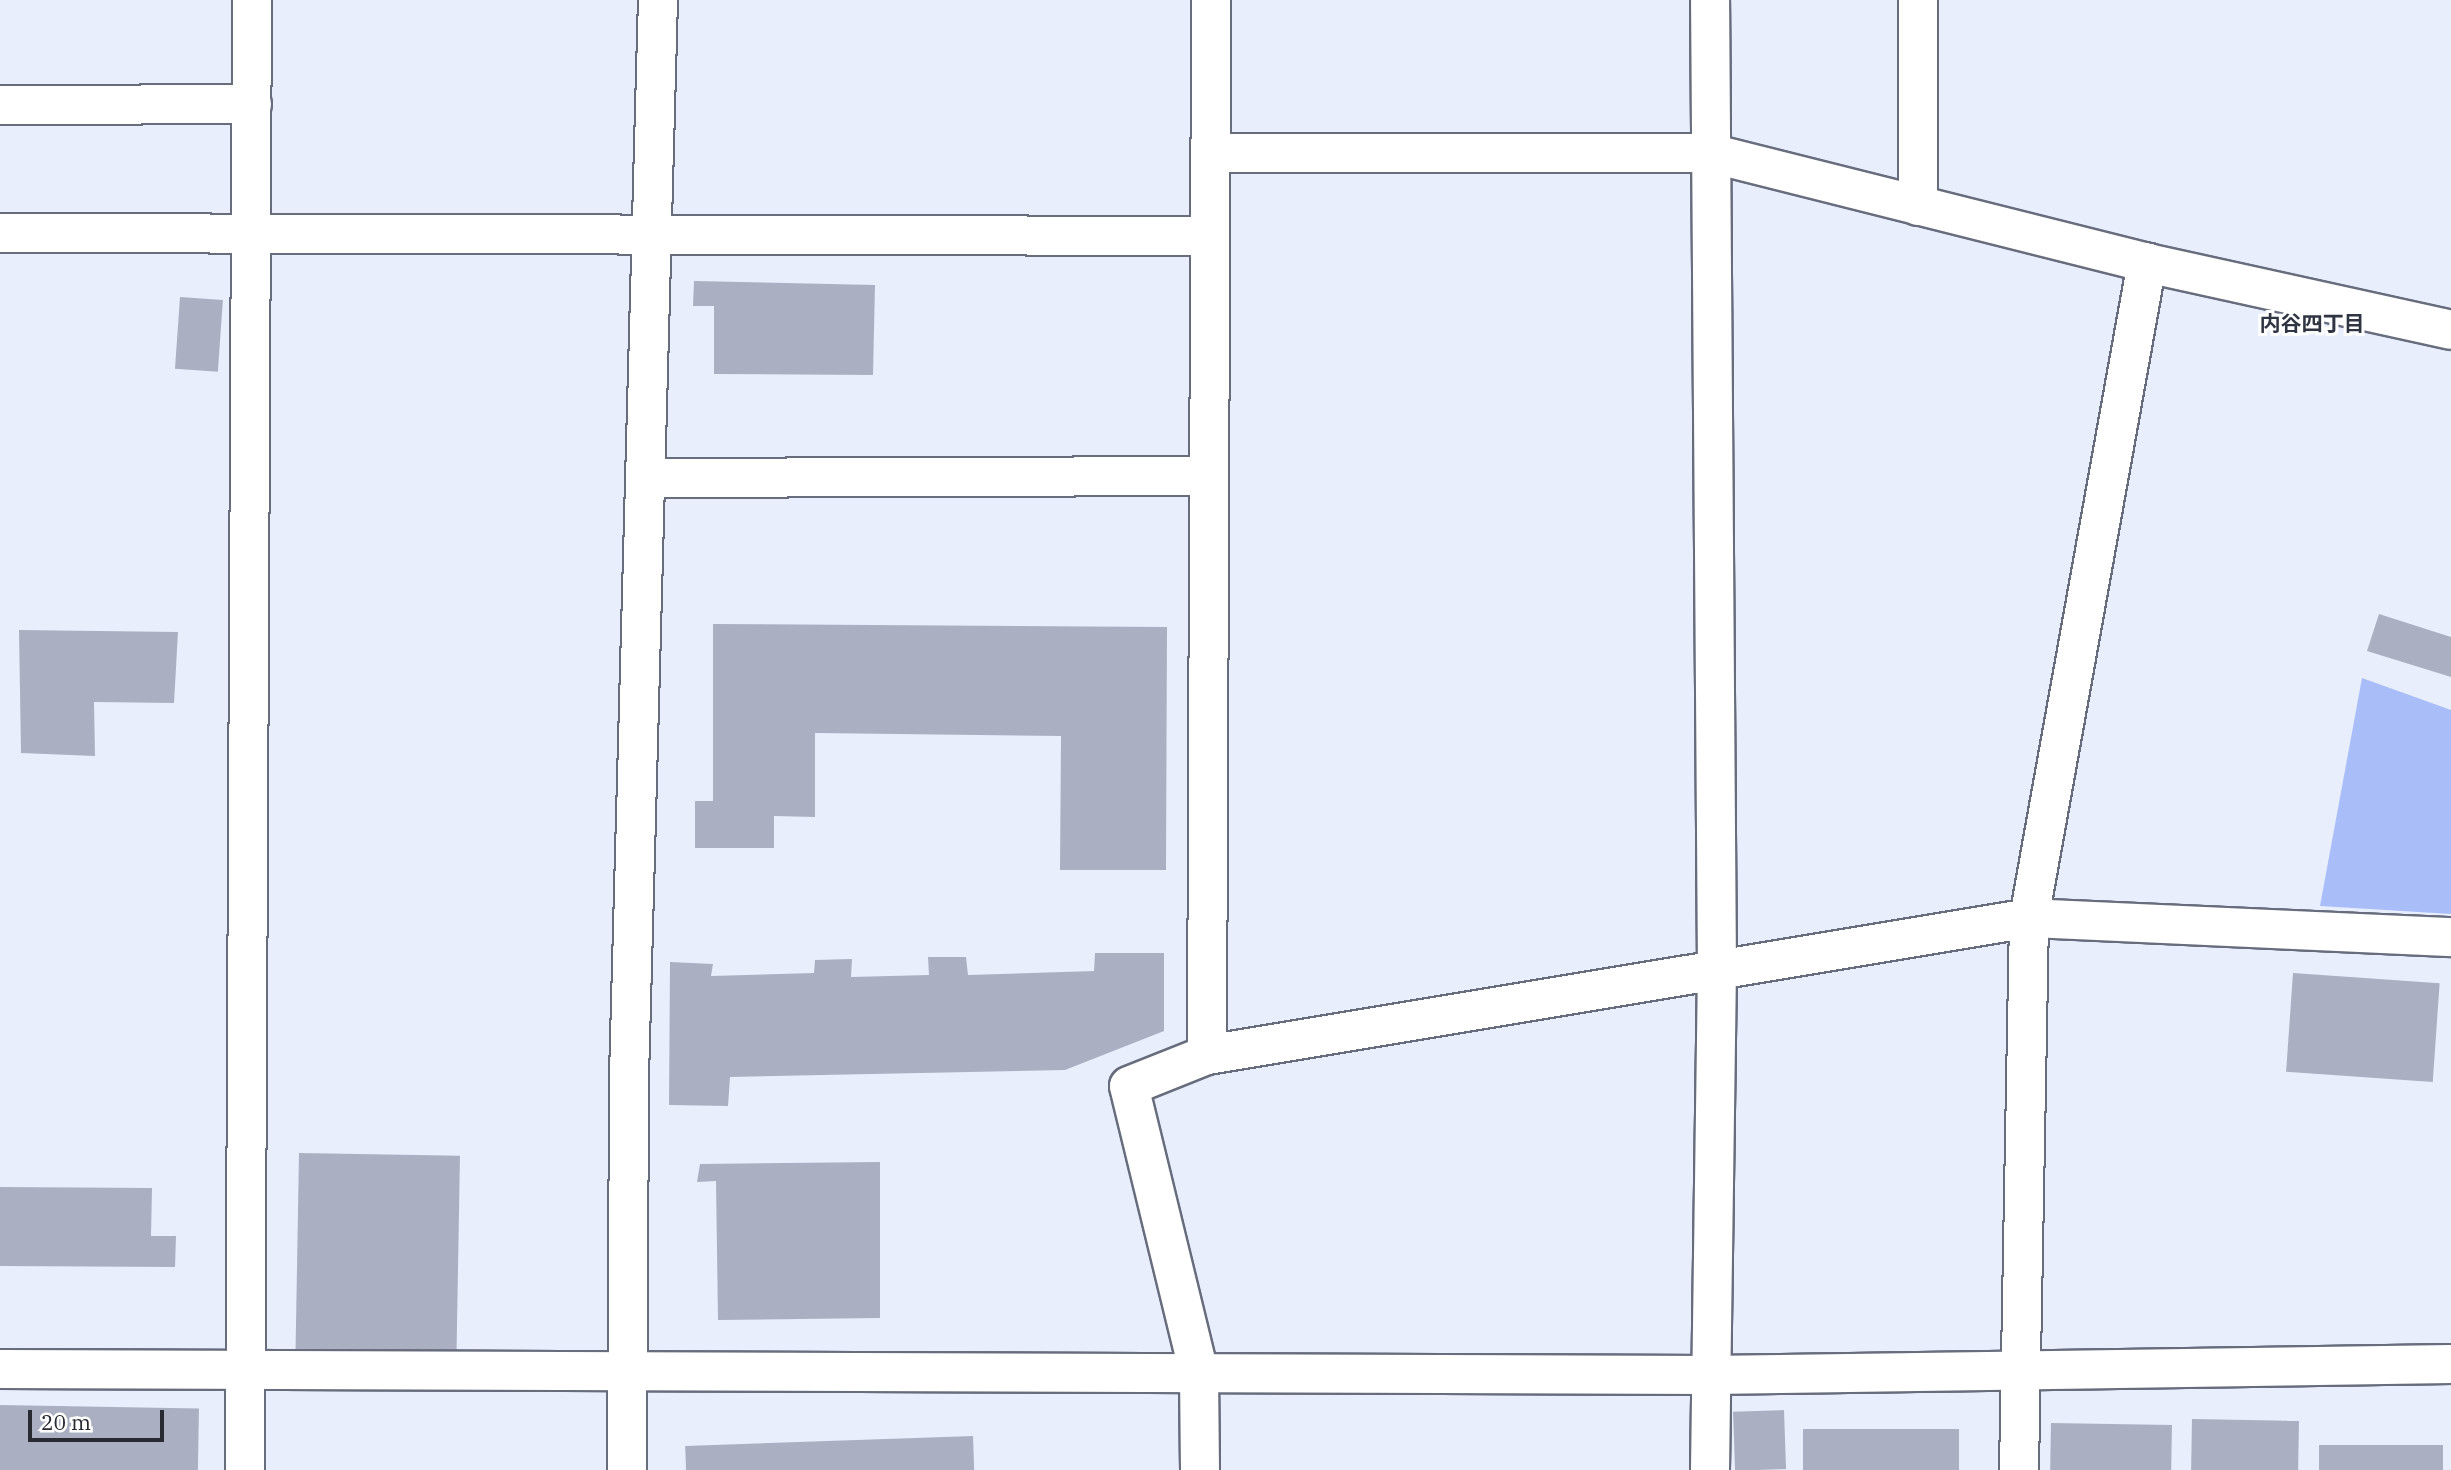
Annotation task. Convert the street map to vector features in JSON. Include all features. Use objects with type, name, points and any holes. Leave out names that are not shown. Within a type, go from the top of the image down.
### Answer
[{"type":"street","points":[[245,1470],[252,0]]},
{"type":"street","points":[[627,1470],[629,1077],[658,0]]},
{"type":"street","points":[[1207,1055],[1211,0]]},
{"type":"street","points":[[1710,0],[1717,970],[1710,1470]]},
{"type":"street","points":[[1918,0],[1918,206]]},
{"type":"street","points":[[0,105],[252,104]]},
{"type":"street","points":[[1210,153],[1710,153],[2147,264],[2451,330]]},
{"type":"street","points":[[0,233],[1210,236]]},
{"type":"street","points":[[2019,1470],[2018,1370],[2029,919],[2147,264]]},
{"type":"street","points":[[645,478],[1209,476]]},
{"type":"street","points":[[1200,1470],[1199,1373],[1129,1086],[1207,1055],[2029,919],[2451,937]]},
{"type":"street","points":[[0,1369],[1711,1375],[2451,1364]]},
{"type":"shaded area","points":[[2362,678],[2451,710],[2451,914],[2320,906]]},
{"type":"building","points":[[694,281],[875,285],[873,375],[714,374],[714,306],[693,306]]},
{"type":"building","points":[[180,297],[223,300],[218,372],[175,369]]},
{"type":"building","points":[[2379,614],[2451,637],[2451,677],[2367,651]]},
{"type":"building","points":[[713,624],[1167,627],[1166,870],[1060,870],[1061,736],[815,733],[815,817],[774,816],[774,848],[695,848],[695,801],[713,801]]},
{"type":"building","points":[[19,630],[178,632],[174,703],[94,702],[95,756],[21,753]]},
{"type":"building","points":[[1095,953],[1164,953],[1164,1031],[1065,1070],[730,1077],[728,1106],[669,1105],[670,962],[713,964],[711,976],[814,973],[815,960],[852,959],[851,977],[929,975],[928,957],[966,957],[968,975],[1094,971]]},
{"type":"building","points":[[2293,973],[2440,983],[2433,1082],[2286,1072]]},
{"type":"building","points":[[299,1153],[460,1156],[457,1353],[296,1350]]},
{"type":"building","points":[[880,1162],[880,1318],[718,1320],[716,1181],[697,1182],[700,1164]]},
{"type":"building","points":[[0,1187],[152,1188],[151,1236],[176,1236],[175,1267],[0,1266]]},
{"type":"building","points":[[0,1405],[199,1408],[198,1470],[0,1470]]},
{"type":"building","points":[[1784,1410],[1786,1469],[1735,1470],[1733,1412]]},
{"type":"building","points":[[2192,1419],[2299,1421],[2298,1470],[2191,1470]]},
{"type":"building","points":[[2051,1423],[2172,1425],[2171,1470],[2050,1470]]},
{"type":"building","points":[[1803,1429],[1959,1429],[1959,1470],[1803,1470]]},
{"type":"building","points":[[973,1436],[974,1470],[686,1470],[685,1446]]},
{"type":"building","points":[[2319,1445],[2443,1445],[2443,1470],[2319,1470]]},
{"type":"district","name":"内谷四丁目","points":[[2312,323]]}]
